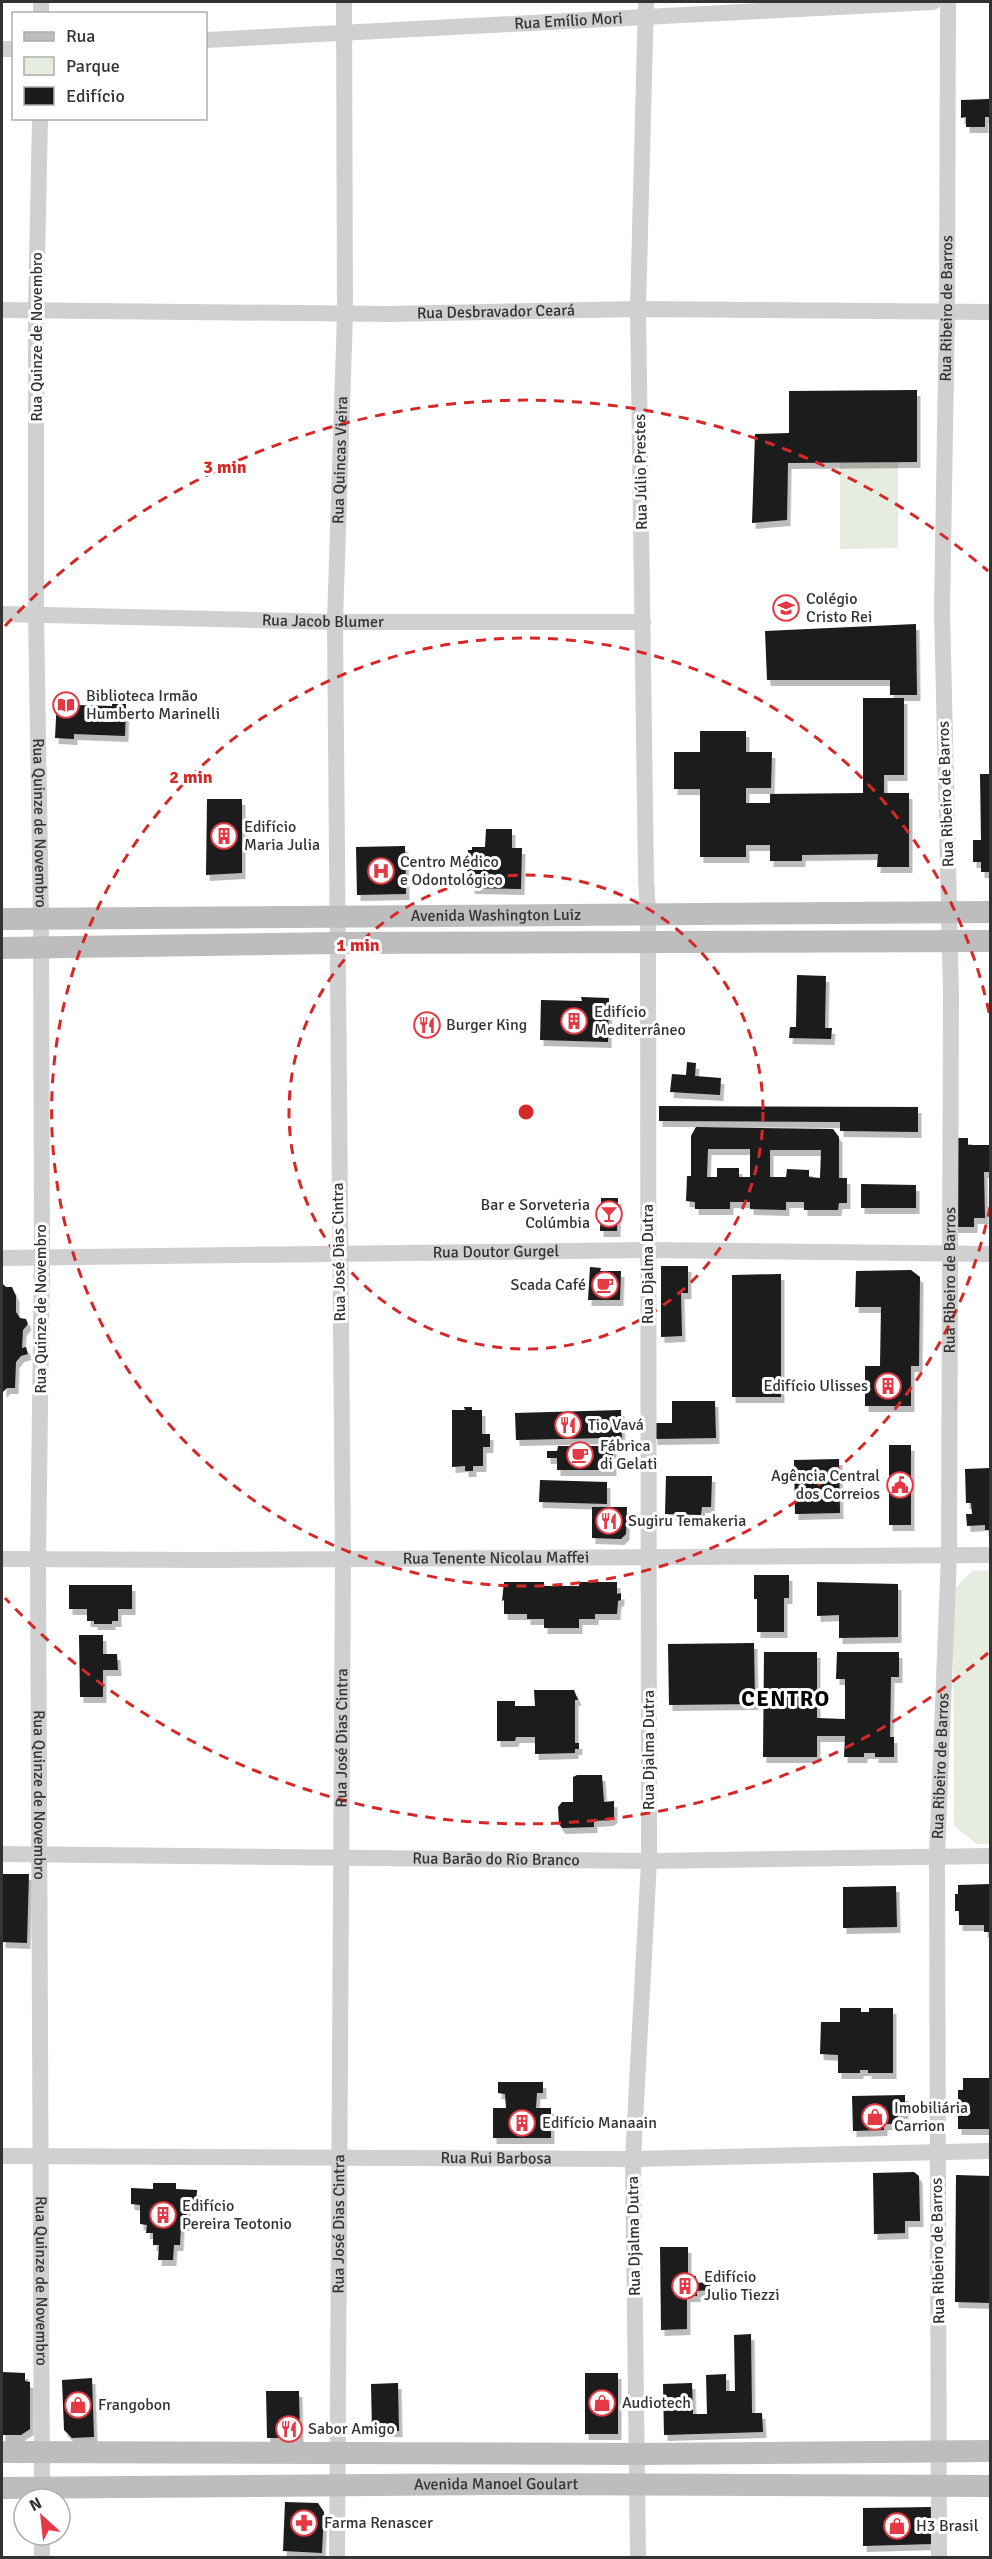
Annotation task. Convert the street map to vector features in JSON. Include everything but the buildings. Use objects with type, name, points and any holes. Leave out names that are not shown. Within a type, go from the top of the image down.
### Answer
[{"type":"main road","name":"Avenida Washington Luiz","points":[[2,919],[990,912]]},
{"type":"main road","name":"Avenida Washington Luiz","points":[[2,948],[990,940]]},
{"type":"main road","name":"Avenida Manoel Goulart","points":[[2,2452],[638,2454],[990,2451]]},
{"type":"main road","name":"Avenida Manoel Goulart","points":[[72,2493],[338,2485],[990,2486]]},
{"type":"street","name":"Rua Quincas Vieira","points":[[336,918],[335,622],[345,314],[344,2]]},
{"type":"street","name":"Rua Emílio Mori","points":[[207,40],[344,33],[646,9],[933,2]]},
{"type":"street","name":"Rua Ribeiro de Barros","points":[[939,2558],[937,1856],[949,1555],[948,1255],[951,941],[942,612],[947,311],[948,2]]},
{"type":"street","name":"Rua Júlio Prestes","points":[[646,9],[638,309],[648,943]]},
{"type":"street","name":"Rua Quinze de Novembro","points":[[40,120],[36,310],[36,615],[41,919],[39,949],[42,1258],[38,1559],[42,2487]]},
{"type":"street","name":"Rua Desbravador Ceará","points":[[2,310],[345,314],[638,309],[990,312]]},
{"type":"street","name":"Rua Jacob Blumer","points":[[2,614],[335,622],[643,622]]},
{"type":"street","name":"Rua José Dias Cintra","points":[[336,918],[343,1559],[337,2558]]},
{"type":"street","name":"Rua Djalma Dutra","points":[[638,2558],[633,2159],[649,1861],[648,943]]},
{"type":"street","name":"Rua Doutor Gurgel","points":[[2,1258],[647,1250],[990,1254]]},
{"type":"street","name":"Rua Tenente Nicolau Maffei","points":[[2,1559],[990,1555]]},
{"type":"street","name":"Rua Barão do Rio Branco","points":[[2,1854],[649,1861],[990,1856]]},
{"type":"street","name":"Rua Rui Barbosa","points":[[2,2156],[633,2159],[990,2151]]},
{"type":"green space","points":[[898,462],[898,548],[840,549],[840,463]]},
{"type":"green space","points":[[990,1570],[990,1844],[977,1844],[954,1826],[953,1590],[972,1571]]},
{"type":"place","name":"Colégio Cristo Rei","points":[[786,608]]},
{"type":"place","name":"Biblioteca Irmão Humberto Marinelli","points":[[66,705]]},
{"type":"place","name":"Edifício Maria Julia","points":[[224,836]]},
{"type":"place","name":"Centro Médico e Odontológico","points":[[381,871]]},
{"type":"place","name":"Edifício Mediterrâneo","points":[[574,1021]]},
{"type":"place","name":"Burger King","points":[[427,1025]]},
{"type":"place","name":"Bar e Sorveteria Colúmbia","points":[[609,1214]]},
{"type":"place","name":"Scada Café","points":[[605,1285]]},
{"type":"place","name":"Edifício Ulisses","points":[[888,1386]]},
{"type":"place","name":"Tio Vavá","points":[[568,1425]]},
{"type":"place","name":"Fábrica di Gelati","points":[[580,1455]]},
{"type":"place","name":"Agência Central dos Correios","points":[[900,1485]]},
{"type":"place","name":"Sugiru Temakeria","points":[[609,1521]]},
{"type":"place","name":"Imobiliária Carrion","points":[[875,2117]]},
{"type":"place","name":"Edifício Manaain","points":[[522,2123]]},
{"type":"place","name":"Edifício Pereira Teotonio","points":[[163,2215]]},
{"type":"place","name":"Edifício Julio Tiezzi","points":[[685,2286]]},
{"type":"place","name":"Audiotech","points":[[602,2403]]},
{"type":"place","name":"Frangobon","points":[[78,2405]]},
{"type":"place","name":"Sabor Amigo","points":[[289,2429]]},
{"type":"place","name":"Farma Renascer","points":[[304,2523]]},
{"type":"place","name":"H3 Brasil","points":[[897,2526]]},
{"type":"district","name":"CENTRO","points":[[786,1698]]}]
